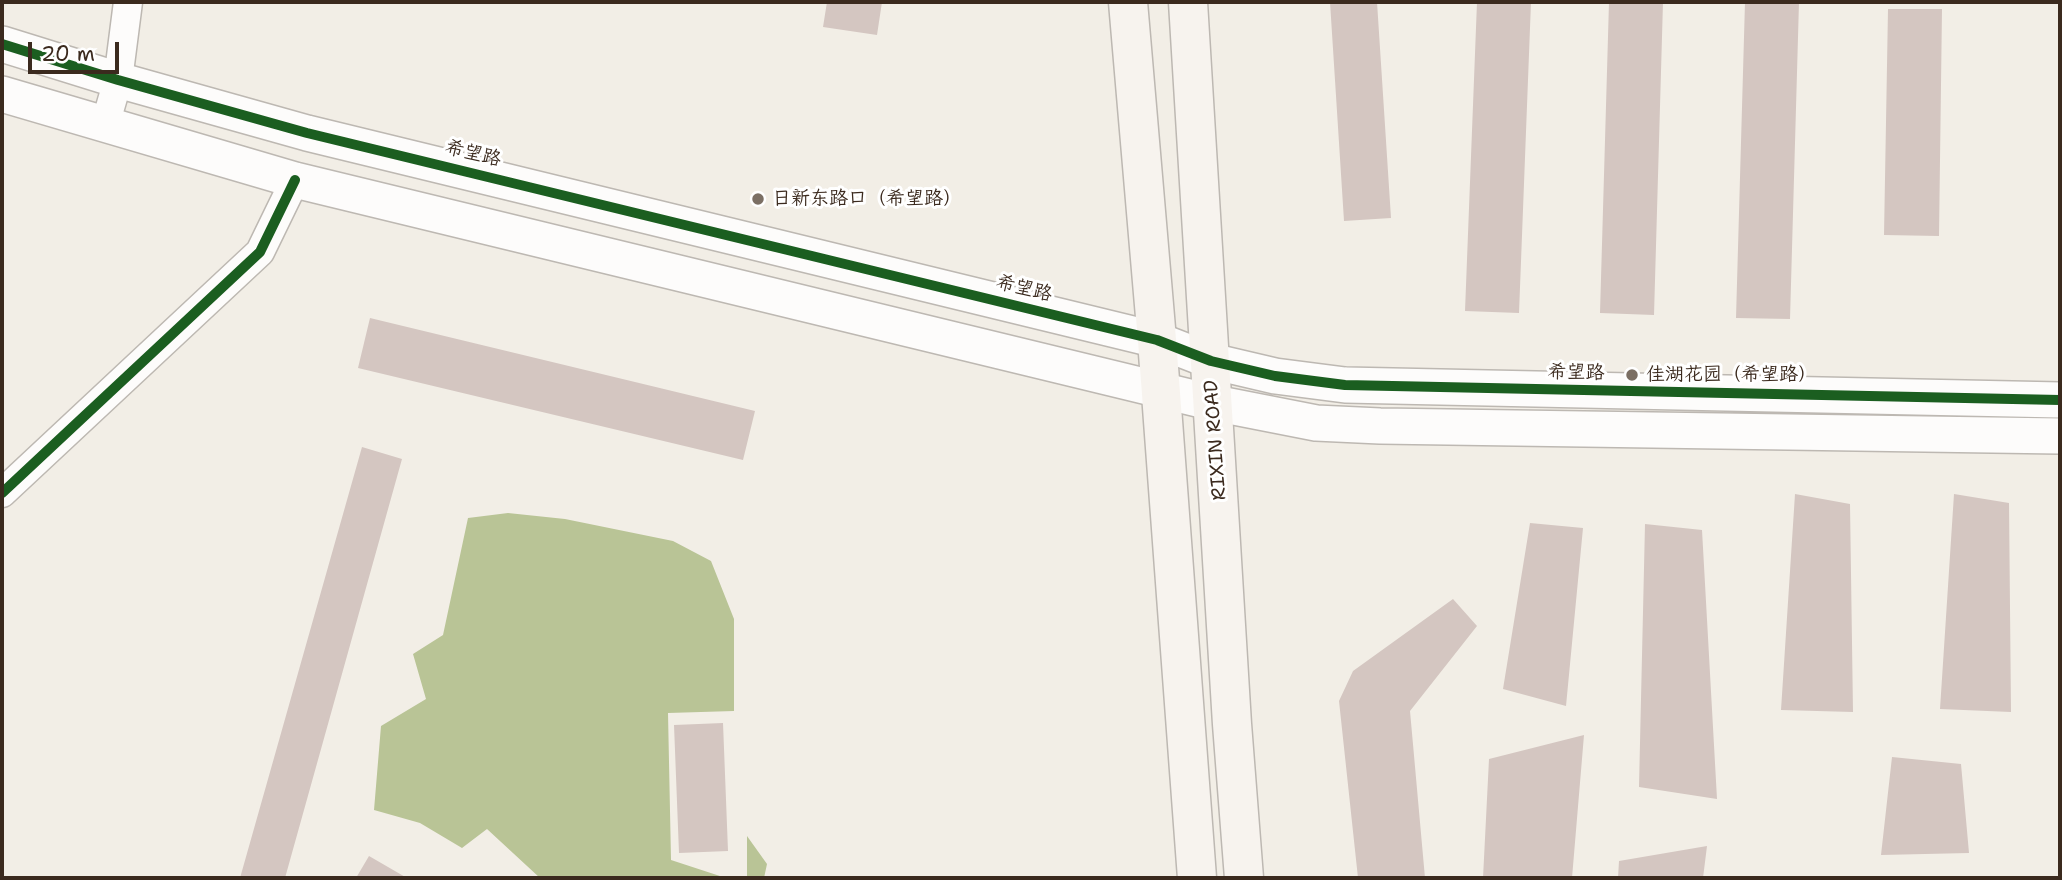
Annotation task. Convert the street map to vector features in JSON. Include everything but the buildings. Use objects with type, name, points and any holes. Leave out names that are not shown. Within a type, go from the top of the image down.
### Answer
[{"type":"main road","points":[[1128,2],[1161,389],[1197,878]]},
{"type":"main road","name":"RIXIN ROAD","points":[[1188,2],[1232,724],[1244,878]]},
{"type":"main road","points":[[1232,724],[1266,878]]},
{"type":"main road","points":[[1190,776],[1190,878]]},
{"type":"street","points":[[105,125],[118,80],[128,2]]},
{"type":"street","name":"希望路","points":[[2,44],[307,133],[1157,340],[1210,361],[1275,376],[1345,385],[2060,400]]},
{"type":"street","points":[[2,94],[295,180],[1214,403],[1316,423],[2060,436]]},
{"type":"street","points":[[2,493],[260,252],[295,180]]},
{"type":"green space","points":[[508,513],[565,519],[673,541],[711,561],[734,619],[734,711],[668,713],[671,860],[726,878],[540,878],[487,829],[462,848],[420,823],[374,810],[381,726],[426,699],[413,654],[443,635],[468,518]]},
{"type":"green space","points":[[747,836],[767,864],[764,878],[747,878]]},
{"type":"cycle path","points":[[2,44],[307,133],[1157,340],[1211,361],[1275,376],[1345,385],[2060,400]]},
{"type":"cycle path","points":[[2,493],[260,252],[295,180]]},
{"type":"place","name":"日新东路口（希望路）","points":[[758,199]]},
{"type":"place","name":"佳湖花园（希望路）","points":[[1632,375]]}]
